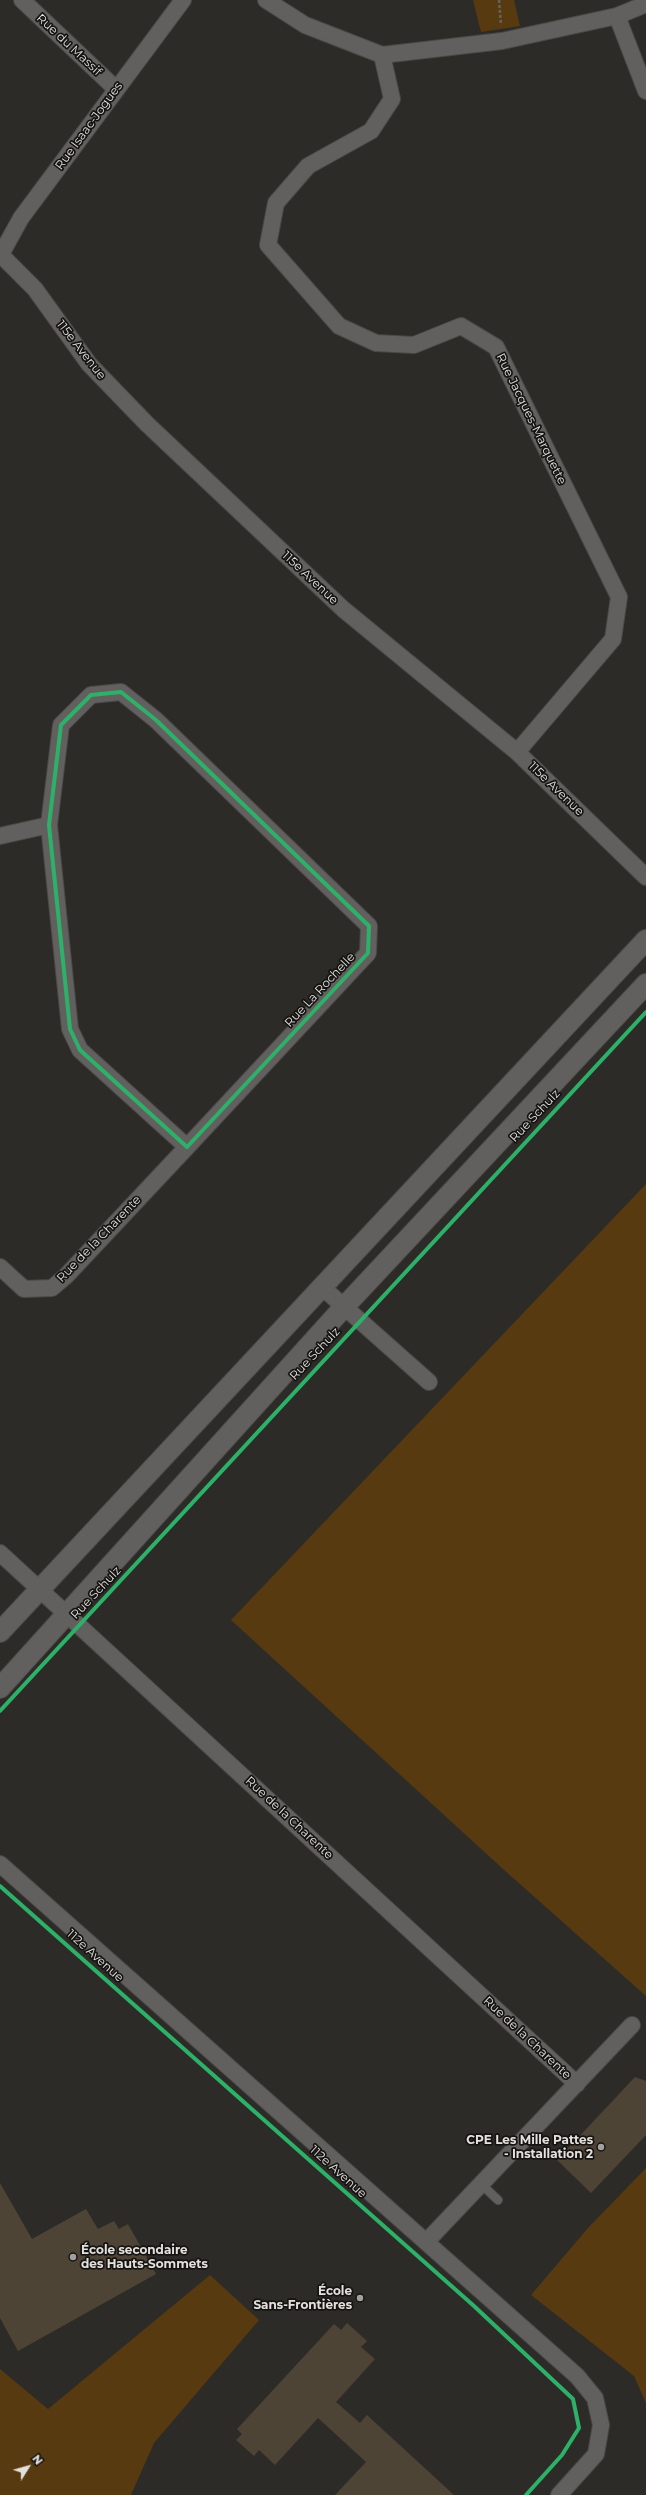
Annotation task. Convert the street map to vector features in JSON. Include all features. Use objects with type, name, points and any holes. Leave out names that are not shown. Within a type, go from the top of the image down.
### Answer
[{"type":"street","name":"Rue du Massif","points":[[22,0],[116,89]]},
{"type":"street","name":"Rue Isaac-Jogues","points":[[0,255],[21,218],[183,0]]},
{"type":"street","points":[[266,0],[305,25],[382,55],[502,41],[618,16],[646,4]]},
{"type":"street","points":[[618,16],[646,90]]},
{"type":"street","name":"Rue Jacques-Marquette","points":[[382,55],[392,99],[371,131],[308,166],[276,203],[268,245],[339,326],[376,343],[414,345],[461,326],[496,347],[619,597],[613,639],[517,752]]},
{"type":"street","name":"115e Avenue","points":[[0,255],[35,289],[90,364],[147,424],[343,609],[517,752],[646,877]]},
{"type":"street","name":"Rue La Rochelle","points":[[121,692],[156,720],[369,926],[368,953],[187,1147],[80,1050],[70,1029],[49,825],[61,725],[90,695],[121,692]]},
{"type":"street","points":[[0,836],[49,825]]},
{"type":"street","points":[[0,1632],[39,1588],[323,1288],[646,940]]},
{"type":"street","name":"Rue Schulz","points":[[0,1688],[344,1307],[646,984]]},
{"type":"street","name":"Rue de la Charente","points":[[0,1267],[24,1289],[52,1288],[66,1276],[187,1147]]},
{"type":"street","points":[[323,1288],[429,1382]]},
{"type":"street","name":"Rue de la Charente","points":[[0,1553],[578,2084]]},
{"type":"street","name":"112e Avenue","points":[[0,1864],[577,2376],[595,2398],[601,2425],[596,2454],[559,2495]]},
{"type":"street","points":[[426,2242],[578,2084],[632,2025]]},
{"type":"lane","points":[[482,2185],[498,2200]]},
{"type":"path","points":[[498,0],[502,41]]},
{"type":"shaded area","points":[[473,0],[514,0],[520,26],[481,32]]},
{"type":"shaded area","points":[[646,1184],[646,1996],[503,1869],[231,1620]]},
{"type":"shaded area","points":[[646,2168],[646,2403],[634,2376],[531,2295],[588,2228]]},
{"type":"shaded area","points":[[210,2275],[259,2320],[154,2443],[131,2495],[0,2495],[0,2369],[48,2409]]},
{"type":"building","name":"CPE Les Mille Pattes - Installation 2","points":[[635,2077],[646,2081],[646,2135],[591,2193],[557,2160]]},
{"type":"building","name":"École secondaire des Hauts-Sommets","points":[[0,2183],[32,2239],[86,2209],[98,2229],[114,2221],[119,2229],[128,2224],[156,2274],[18,2351],[0,2318]]},
{"type":"building","name":"École Sans-Frontières","points":[[347,2323],[367,2341],[361,2347],[375,2359],[336,2402],[360,2423],[367,2415],[454,2495],[335,2495],[366,2462],[318,2418],[275,2465],[259,2450],[254,2456],[236,2440],[242,2434],[237,2429],[334,2324],[341,2330]]},
{"type":"cycle path","points":[[121,692],[156,720],[369,926],[368,953],[187,1147],[80,1050],[70,1029],[49,825],[61,725],[91,695],[121,692]]},
{"type":"cycle path","points":[[0,1711],[646,1012]]},
{"type":"cycle path","points":[[0,1886],[474,2306],[573,2399],[579,2428],[562,2455],[526,2495]]},
{"type":"place","name":"CPE Les Mille Pattes - Installation 2","points":[[601,2147]]},
{"type":"place","name":"École secondaire des Hauts-Sommets","points":[[73,2257]]},
{"type":"place","name":"École Sans-Frontières","points":[[360,2298]]}]
